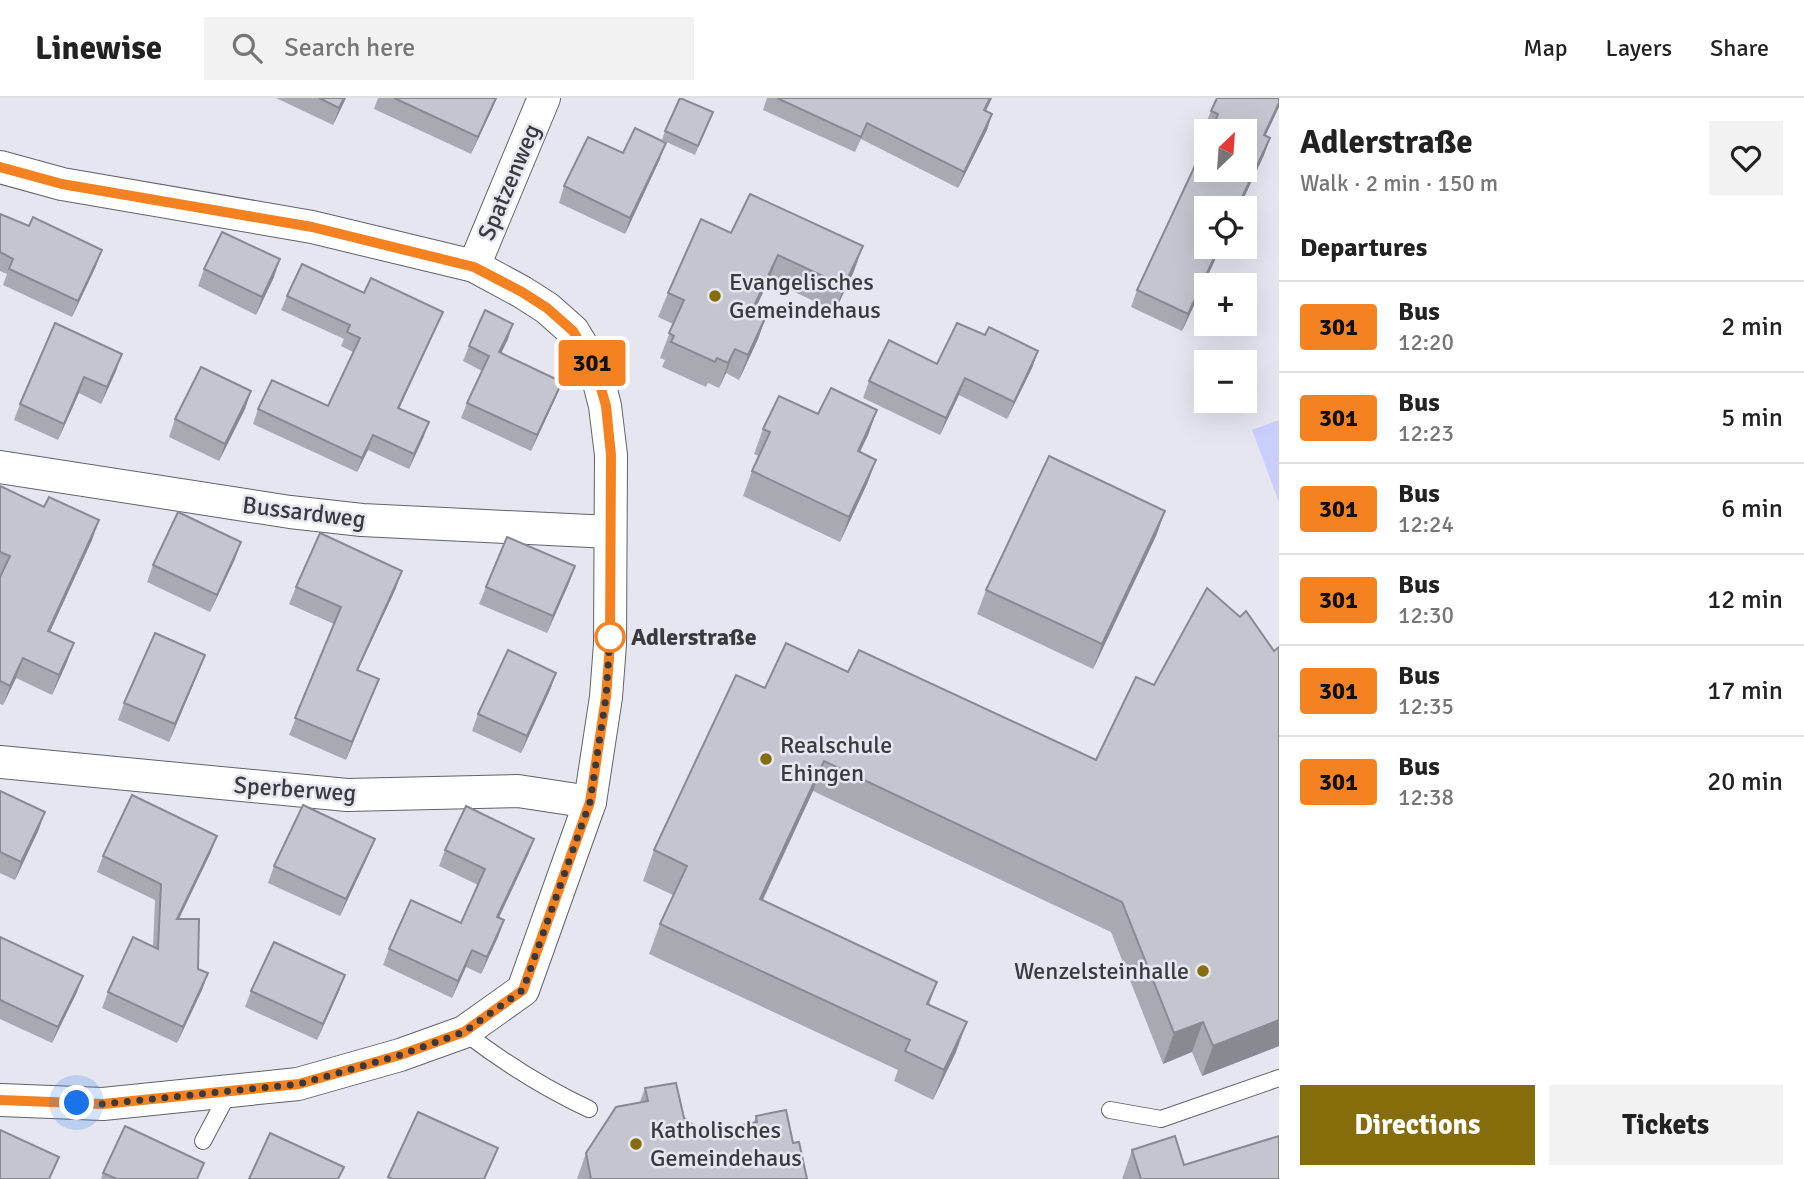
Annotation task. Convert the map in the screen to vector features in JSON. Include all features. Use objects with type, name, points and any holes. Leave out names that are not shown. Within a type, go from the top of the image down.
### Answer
[{"type":"street","name":"Spatzenweg","points":[[474,267],[544,98]]},
{"type":"street","points":[[0,167],[62,184],[312,227],[474,267],[547,308],[573,331],[595,367],[606,406],[611,455],[610,645],[606,697],[590,802],[523,990],[464,1032],[400,1055],[299,1084],[103,1104],[0,1100]]},
{"type":"street","name":"Bussardweg","points":[[0,467],[290,512],[362,520],[610,532]]},
{"type":"street","name":"Sperberweg","points":[[0,762],[347,796],[518,791],[590,802]]},
{"type":"lane","points":[[464,1032],[499,1058],[559,1095],[589,1109]]},
{"type":"lane","points":[[1110,1110],[1161,1119],[1279,1078]]},
{"type":"lane","points":[[203,1140],[229,1092]]},
{"type":"shaded area","points":[[1279,420],[1279,502],[1252,430]]},
{"type":"building","points":[[319,98],[344,98],[339,108]]},
{"type":"building","points":[[394,98],[496,98],[478,137]]},
{"type":"building","points":[[680,98],[713,112],[698,146],[665,131]]},
{"type":"building","points":[[777,98],[990,98],[984,110],[992,114],[964,172],[867,123],[861,137]]},
{"type":"building","points":[[1217,98],[1279,98],[1264,135],[1270,138],[1257,166],[1257,119],[1216,119],[1218,114],[1211,111]]},
{"type":"building","points":[[635,128],[666,143],[630,218],[564,186],[588,137],[623,153]]},
{"type":"building","points":[[1194,168],[1194,182],[1249,182],[1243,196],[1194,196],[1194,259],[1213,259],[1207,273],[1194,273],[1194,301],[1188,314],[1137,290]]},
{"type":"building","name":"Evangelisches Gemeindehaus","points":[[750,194],[863,246],[844,286],[778,255],[753,308],[767,314],[748,355],[735,349],[728,363],[717,358],[715,362],[671,342],[674,336],[669,333],[684,300],[668,293],[701,219],[731,233]]},
{"type":"building","points":[[0,214],[29,226],[33,217],[102,250],[78,301],[9,269],[13,259],[0,252]]},
{"type":"building","points":[[222,232],[280,259],[262,297],[204,269]]},
{"type":"building","points":[[302,264],[364,293],[371,278],[443,312],[398,408],[429,422],[414,454],[373,435],[362,458],[258,409],[272,380],[328,406],[360,338],[347,332],[350,325],[287,296]]},
{"type":"building","points":[[485,310],[513,324],[499,352],[562,382],[537,435],[467,403],[489,356],[469,346]]},
{"type":"building","points":[[55,323],[122,354],[107,387],[84,377],[64,424],[20,404]]},
{"type":"building","points":[[957,323],[985,335],[989,327],[1038,351],[1014,402],[965,378],[946,418],[869,381],[889,340],[937,364]]},
{"type":"building","points":[[201,367],[251,391],[225,444],[175,419]]},
{"type":"building","points":[[831,388],[877,410],[858,451],[876,460],[849,517],[752,471],[770,432],[763,429],[779,396],[818,414]]},
{"type":"building","points":[[1049,456],[1165,511],[1102,644],[986,590]]},
{"type":"building","points":[[0,486],[44,507],[49,497],[99,520],[48,631],[74,643],[59,675],[23,658],[10,686],[0,681],[0,577],[10,556],[0,552]]},
{"type":"building","points":[[178,512],[241,542],[217,595],[153,565]]},
{"type":"building","points":[[320,533],[402,571],[357,670],[379,679],[352,742],[295,718],[341,607],[296,587]]},
{"type":"building","points":[[507,537],[575,566],[553,616],[486,587]]},
{"type":"building","points":[[1207,588],[1240,617],[1246,611],[1274,651],[1279,647],[1279,1020],[1213,1046],[1203,1022],[1174,1033],[1122,902],[824,761],[760,899],[937,982],[927,1004],[967,1022],[944,1070],[905,1051],[910,1040],[660,924],[687,866],[654,850],[736,675],[765,688],[786,643],[848,672],[859,650],[1096,760],[1136,677],[1154,685]]},
{"type":"building","points":[[155,633],[205,655],[175,724],[124,703]]},
{"type":"building","points":[[508,650],[556,673],[527,736],[478,714]]},
{"type":"building","points":[[0,791],[45,812],[21,862],[0,852]]},
{"type":"building","points":[[132,795],[217,836],[177,919],[199,919],[198,969],[208,973],[183,1027],[108,992],[133,937],[158,949],[161,884],[103,856]]},
{"type":"building","points":[[303,805],[375,839],[346,899],[274,866]]},
{"type":"building","points":[[466,806],[534,839],[497,917],[504,920],[487,957],[472,950],[458,981],[389,949],[411,900],[461,923],[485,869],[445,850]]},
{"type":"building","points":[[0,937],[83,976],[58,1027],[0,1000]]},
{"type":"building","points":[[274,942],[345,975],[323,1024],[251,991]]},
{"type":"building","points":[[676,1083],[684,1118],[704,1133],[757,1122],[756,1116],[786,1110],[793,1143],[799,1142],[807,1179],[591,1179],[586,1153],[616,1107],[648,1101],[645,1088]]},
{"type":"building","points":[[418,1112],[498,1148],[484,1179],[388,1177]]},
{"type":"building","points":[[125,1126],[204,1163],[197,1179],[117,1179],[103,1173]]},
{"type":"building","points":[[0,1130],[59,1157],[49,1179],[0,1179]]},
{"type":"building","points":[[270,1133],[344,1167],[338,1179],[249,1179]]},
{"type":"building","points":[[1175,1136],[1184,1165],[1279,1136],[1279,1179],[1141,1179],[1132,1150]]},
{"type":"bus line","name":"301","points":[[0,167],[62,184],[312,227],[474,267],[547,308],[573,331],[595,367],[606,406],[611,455],[610,645],[606,697],[590,802],[523,990],[507,1004],[464,1032],[400,1055],[299,1084],[103,1104],[0,1100]]},
{"type":"place","name":"Evangelisches Gemeindehaus","points":[[715,296]]},
{"type":"place","name":"Adlerstraße","points":[[610,637]]},
{"type":"place","name":"Realschule Ehingen","points":[[766,759]]},
{"type":"place","name":"Wenzelsteinhalle","points":[[1203,971]]},
{"type":"place","name":"Katholisches Gemeindehaus","points":[[636,1144]]},
{"type":"route","points":[[77,1103],[103,1104],[299,1084],[400,1055],[464,1032],[507,1004],[523,990],[590,802],[606,697],[610,637]]}]
